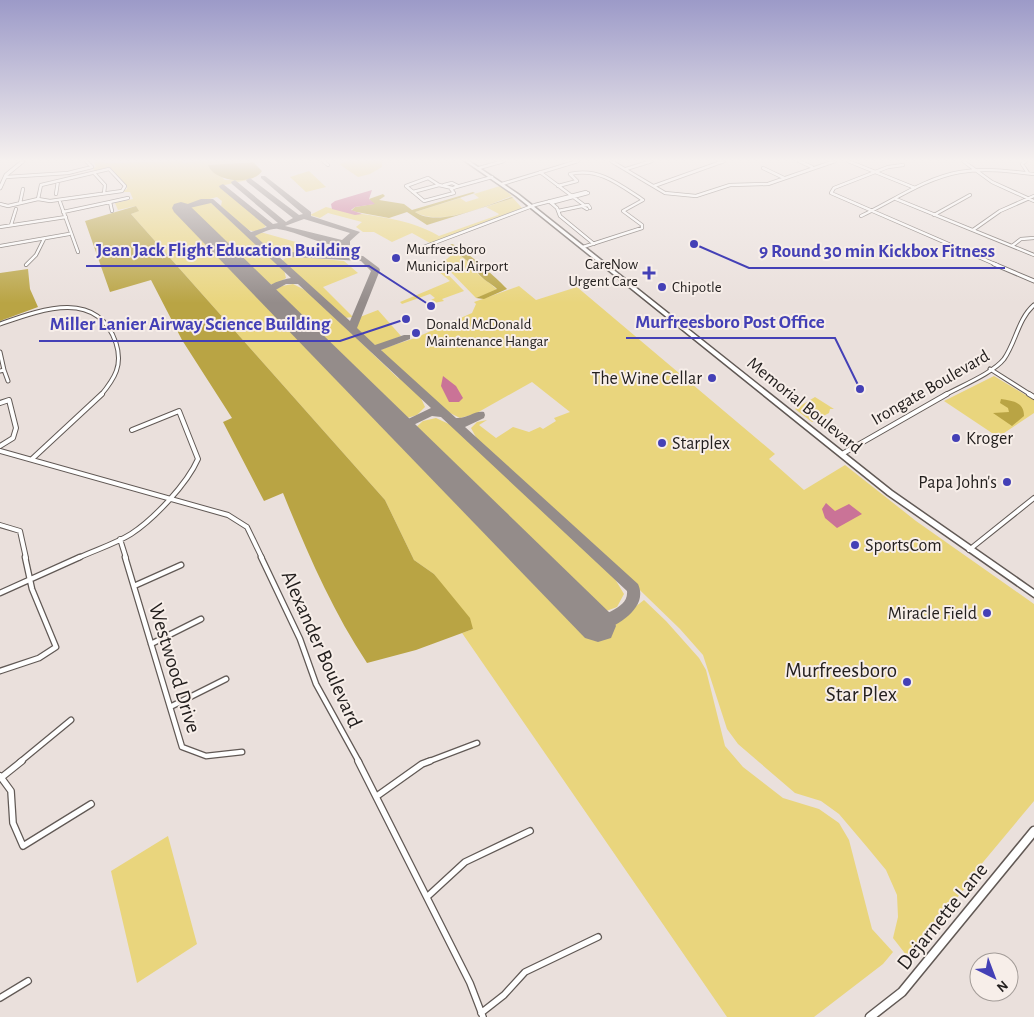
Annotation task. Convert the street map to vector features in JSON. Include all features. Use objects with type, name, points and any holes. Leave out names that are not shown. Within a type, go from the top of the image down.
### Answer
[{"type":"main road","name":"Memorial Boulevard","points":[[533,208],[890,493],[1034,594]]},
{"type":"main road","name":"Dejarnette Lane","points":[[870,1017],[902,992],[1034,830]]},
{"type":"street","points":[[62,208],[66,217],[69,234],[78,252]]},
{"type":"street","points":[[63,212],[80,208]]},
{"type":"street","points":[[421,248],[527,208]]},
{"type":"street","points":[[555,208],[564,219],[594,244]]},
{"type":"street","points":[[558,212],[573,208]]},
{"type":"street","points":[[583,247],[642,228],[642,225],[623,210],[626,208]]},
{"type":"street","points":[[865,208],[1034,281]]},
{"type":"street","points":[[860,216],[876,208]]},
{"type":"street","points":[[918,208],[1034,255]]},
{"type":"street","points":[[934,215],[946,208]]},
{"type":"street","points":[[973,230],[1005,208]]},
{"type":"street","points":[[11,225],[16,209]]},
{"type":"street","points":[[0,227],[66,217]]},
{"type":"street","points":[[1,247],[69,234]]},
{"type":"street","points":[[1012,246],[1022,239],[1034,238]]},
{"type":"street","points":[[26,265],[36,255],[44,240]]},
{"type":"street","name":"Irongate Boulevard","points":[[842,454],[990,369],[1009,354],[1026,313],[1034,305]]},
{"type":"street","points":[[0,324],[52,308],[88,310],[104,319],[111,330],[119,354],[116,376],[105,391],[32,459]]},
{"type":"street","points":[[0,352],[8,381]]},
{"type":"street","points":[[990,369],[1034,397]]},
{"type":"street","points":[[0,371],[4,370]]},
{"type":"street","points":[[0,403],[9,400],[16,428],[14,438],[0,446]]},
{"type":"street","points":[[0,593],[131,534],[154,516],[192,472],[198,459],[179,411],[132,430]]},
{"type":"street","name":"Alexander Boulevard","points":[[0,451],[228,515],[247,527],[300,639],[316,684],[378,796],[470,983],[482,1015]]},
{"type":"street","points":[[969,550],[1034,498]]},
{"type":"street","points":[[0,525],[20,531],[32,589],[56,647],[39,658],[0,671]]},
{"type":"street","name":"Westwood Drive","points":[[120,538],[182,747],[206,756],[242,752]]},
{"type":"street","points":[[134,586],[181,565]]},
{"type":"street","points":[[151,644],[201,618]]},
{"type":"street","points":[[170,707],[226,679]]},
{"type":"street","points":[[71,720],[1,777],[11,791],[13,823],[23,846],[91,804]]},
{"type":"street","points":[[378,796],[422,764],[477,743]]},
{"type":"street","points":[[427,897],[465,862],[530,831]]},
{"type":"street","points":[[482,1015],[525,972],[598,938]]},
{"type":"street","points":[[0,998],[28,981]]},
{"type":"shaded area","points":[[128,208],[137,208],[139,211],[131,214],[385,500],[414,560],[434,574],[470,618],[473,629],[416,650],[367,663],[342,622],[321,580],[283,493],[264,501],[223,422],[232,418],[182,340],[151,280],[110,292],[85,221]]},
{"type":"shaded area","points":[[137,208],[175,208],[173,209],[595,638],[644,600],[666,621],[699,658],[706,670],[725,746],[743,767],[783,798],[819,809],[839,823],[849,840],[872,929],[893,952],[883,964],[814,1017],[727,1017],[462,633],[473,629],[434,574],[414,560],[385,500],[131,214],[138,211]]},
{"type":"shaded area","points":[[189,208],[217,208],[284,270],[286,278],[278,283],[267,285]]},
{"type":"shaded area","points":[[224,208],[246,208],[266,226],[260,230],[248,230]]},
{"type":"shaded area","points":[[323,208],[333,208],[398,220],[426,229],[439,236],[499,214],[489,208],[521,208],[430,243],[412,233],[392,242],[374,232],[363,232],[356,227],[362,222],[328,213],[320,218],[310,215]]},
{"type":"shaded area","points":[[353,208],[351,210],[362,214],[355,215],[332,209]]},
{"type":"shaded area","points":[[354,208],[412,210],[426,208],[415,212],[436,218],[462,214],[480,208],[427,225],[407,212],[389,218],[351,211]]},
{"type":"shaded area","points":[[426,208],[477,208],[450,216],[437,217],[415,212]]},
{"type":"shaded area","points":[[257,233],[264,233],[317,248],[330,246],[328,249],[333,250],[322,255],[274,252],[254,237]]},
{"type":"shaded area","points":[[452,244],[472,257],[507,289],[484,299],[476,298],[497,289],[482,277],[472,265],[448,246]]},
{"type":"shaded area","points":[[448,246],[497,290],[476,298],[442,263],[453,254],[446,247]]},
{"type":"shaded area","points":[[290,256],[344,261],[358,273],[323,287],[353,317],[344,318],[341,316],[282,262]]},
{"type":"shaded area","points":[[437,263],[464,291],[442,299],[444,301],[434,303],[431,300],[435,298],[430,294],[402,304],[400,302],[450,281],[433,267],[423,269]]},
{"type":"shaded area","points":[[28,269],[30,289],[38,307],[0,321],[0,273]]},
{"type":"shaded area","points":[[293,284],[307,291],[399,379],[397,374],[420,396],[425,407],[417,415],[404,419],[273,291],[282,286]]},
{"type":"shaded area","points":[[519,286],[536,300],[577,287],[775,454],[769,459],[804,490],[845,465],[916,521],[1034,604],[1034,801],[979,867],[980,871],[907,956],[893,938],[898,917],[897,895],[886,870],[839,814],[821,801],[795,793],[738,744],[727,729],[703,655],[680,629],[614,565],[478,441],[471,428],[477,422],[487,420],[479,425],[496,438],[513,427],[529,432],[540,427],[543,429],[556,421],[554,418],[570,412],[532,382],[475,414],[460,418],[444,410],[381,353],[382,349],[415,338],[472,313],[476,304],[474,302]]},
{"type":"shaded area","points":[[378,310],[401,336],[378,346],[372,344],[356,329],[360,317]]},
{"type":"shaded area","points":[[443,376],[456,386],[463,398],[459,402],[449,402],[441,386]]},
{"type":"shaded area","points":[[994,376],[1034,400],[1034,413],[998,437],[944,401]]},
{"type":"shaded area","points":[[815,397],[834,409],[830,409],[829,413],[812,422],[795,409]]},
{"type":"shaded area","points":[[1001,399],[1017,403],[1024,411],[1024,416],[1012,426],[993,413],[1009,412],[1008,408],[1000,403]]},
{"type":"shaded area","points":[[436,418],[451,425],[612,574],[624,594],[617,607],[601,613],[414,429],[423,421]]},
{"type":"shaded area","points":[[826,503],[835,511],[849,504],[862,514],[837,528],[825,518],[822,509]]},
{"type":"shaded area","points":[[168,836],[197,944],[137,983],[111,871]]},
{"type":"taxiway","points":[[221,208],[250,235]]},
{"type":"taxiway","points":[[250,208],[272,227]]},
{"type":"taxiway","points":[[266,208],[284,224]]},
{"type":"taxiway","points":[[286,208],[298,218]]},
{"type":"taxiway","points":[[301,208],[308,214],[304,216]]},
{"type":"taxiway","points":[[276,226],[333,242],[347,243],[346,240],[356,232],[304,216]]},
{"type":"taxiway","points":[[298,218],[304,216]]},
{"type":"taxiway","points":[[290,222],[298,218]]},
{"type":"taxiway","points":[[276,226],[282,224]]},
{"type":"taxiway","points":[[250,235],[276,226]]},
{"type":"taxiway","points":[[250,235],[269,253]]},
{"type":"taxiway","points":[[269,253],[363,259],[376,270],[352,327],[353,330]]},
{"type":"taxiway","points":[[269,253],[353,330]]},
{"type":"taxiway","points":[[269,295],[267,291],[278,284],[287,281],[300,282]]},
{"type":"taxiway","points":[[353,330],[373,349]]},
{"type":"taxiway","points":[[373,349],[407,337]]},
{"type":"taxiway","points":[[373,349],[633,588],[634,594],[628,606],[617,616],[598,626]]},
{"type":"taxiway","points":[[395,422],[405,425],[431,412],[443,414]]},
{"type":"taxiway","points":[[453,422],[466,423],[480,415]]},
{"type":"runway","points":[[181,208],[598,626]]},
{"type":"place","name":"9 Round 30 min Kickbox Fitness","points":[[694,244]]},
{"type":"place","name":"Murfreesboro Municipal Airport","points":[[396,258]]},
{"type":"place","name":"CareNow Urgent Care","points":[[649,273]]},
{"type":"place","name":"Chipotle","points":[[662,287]]},
{"type":"place","name":"Jean Jack Flight Education Building","points":[[431,306]]},
{"type":"place","name":"Miller Lanier Airway Science Building","points":[[406,319]]},
{"type":"place","name":"Donald McDonald Maintenance Hangar","points":[[416,333]]},
{"type":"place","name":"The Wine Cellar","points":[[712,378]]},
{"type":"place","name":"Murfreesboro Post Office","points":[[860,389]]},
{"type":"place","name":"Kroger","points":[[956,438]]},
{"type":"place","name":"Starplex","points":[[662,443]]},
{"type":"place","name":"Papa John's","points":[[1007,482]]},
{"type":"place","name":"SportsCom","points":[[855,545]]},
{"type":"place","name":"Miracle Field","points":[[987,613]]},
{"type":"place","name":"Murfreesboro Star Plex","points":[[907,682]]}]
